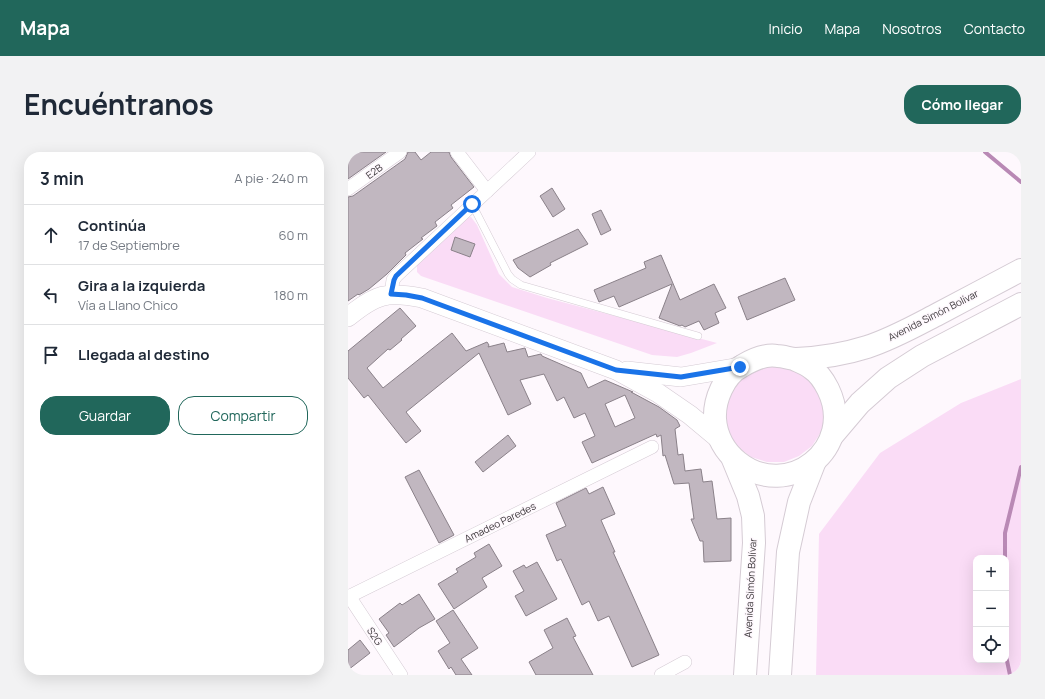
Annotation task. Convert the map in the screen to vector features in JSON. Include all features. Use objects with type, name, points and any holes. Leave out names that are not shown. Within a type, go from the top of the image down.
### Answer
[{"type":"highway","name":"Avenida Simón Bolívar","points":[[794,359],[829,356],[867,347],[907,330],[1021,270]]},
{"type":"highway","points":[[832,436],[860,403],[888,378],[922,356],[1021,304]]},
{"type":"highway","points":[[776,355],[794,359],[811,368],[824,381],[833,398],[836,417],[832,436],[826,450],[815,461],[800,471],[782,476],[764,475],[746,469],[726,448],[715,420],[717,400],[726,381],[740,367],[757,358],[776,355]]},
{"type":"highway","name":"Avenida Simón Bolívar","points":[[726,448],[748,496],[753,516],[754,543],[745,675]]},
{"type":"highway","points":[[780,675],[788,552],[799,502],[815,461]]},
{"type":"street","name":"E2B","points":[[348,189],[400,152]]},
{"type":"street","points":[[457,152],[487,191]]},
{"type":"street","points":[[391,294],[396,276],[528,152]]},
{"type":"street","points":[[348,317],[363,305],[374,299],[391,294],[422,298],[616,370],[658,393],[690,415],[726,448]]},
{"type":"street","points":[[616,370],[681,377],[740,367]]},
{"type":"street","name":"Amadeo Paredes","points":[[348,596],[652,447]]},
{"type":"street","name":"S2G","points":[[348,596],[401,675]]},
{"type":"street","points":[[661,675],[685,662]]},
{"type":"lane","points":[[472,204],[508,274],[516,281],[529,287],[698,336]]},
{"type":"shaded area","points":[[471,217],[477,225],[499,274],[512,287],[547,298],[717,343],[677,357],[652,355],[421,276],[417,272],[417,261],[467,218]]},
{"type":"shaded area","points":[[791,363],[817,384],[825,416],[821,432],[812,446],[799,456],[784,462],[767,462],[751,457],[737,446],[728,432],[723,416],[725,399],[743,371]]},
{"type":"shaded area","points":[[1021,379],[1021,675],[816,675],[819,534],[880,453],[961,403]]},
{"type":"building","points":[[348,152],[386,152],[348,179]]},
{"type":"building","points":[[408,152],[415,152],[421,160],[431,152],[449,152],[451,157],[474,187],[451,205],[453,208],[435,222],[437,226],[405,253],[406,255],[387,274],[369,289],[348,301],[348,197],[353,196],[405,159]]},
{"type":"building","points":[[552,188],[565,209],[553,217],[540,196]]},
{"type":"building","points":[[601,210],[611,230],[601,235],[592,214]]},
{"type":"building","points":[[578,229],[588,244],[550,263],[551,265],[530,277],[518,268],[513,260]]},
{"type":"building","points":[[455,237],[475,244],[470,257],[451,250]]},
{"type":"building","points":[[661,255],[680,300],[714,284],[726,308],[715,313],[719,323],[704,330],[699,321],[685,327],[659,318],[672,284],[619,307],[614,296],[599,302],[594,290],[646,268],[644,262]]},
{"type":"building","points":[[785,278],[795,300],[747,320],[738,297]]},
{"type":"building","points":[[400,308],[416,326],[401,339],[402,340],[390,350],[388,349],[367,368],[383,388],[452,333],[466,351],[487,342],[489,345],[488,347],[504,343],[507,352],[525,348],[528,357],[541,354],[542,356],[581,373],[588,388],[605,380],[633,392],[631,392],[659,407],[677,420],[680,426],[675,429],[678,455],[683,454],[685,471],[701,469],[703,482],[712,481],[717,519],[731,518],[731,561],[704,562],[703,541],[700,541],[691,519],[694,519],[689,483],[674,484],[665,455],[663,456],[661,435],[657,437],[656,434],[592,463],[582,442],[595,436],[585,413],[574,418],[564,397],[557,401],[544,374],[520,380],[531,404],[508,415],[479,353],[406,412],[421,431],[406,443],[368,395],[364,398],[348,378],[348,351]],"holes":[[[625,395],[635,418],[615,427],[605,404]]]},
{"type":"building","points":[[508,435],[516,446],[483,472],[475,462]]},
{"type":"building","points":[[419,470],[454,535],[439,543],[405,477]]},
{"type":"building","points":[[603,487],[615,514],[601,520],[615,552],[613,552],[659,655],[632,667],[609,616],[598,621],[589,601],[582,605],[561,559],[557,561],[546,535],[566,526],[556,503],[586,488],[589,494]]},
{"type":"building","points":[[489,544],[502,566],[482,578],[487,587],[454,609],[438,584],[458,572],[456,569],[476,557],[474,553]]},
{"type":"building","points":[[537,562],[557,599],[526,616],[515,596],[524,591],[513,571],[524,565],[526,568]]},
{"type":"building","points":[[419,594],[435,619],[419,628],[394,647],[386,635],[389,633],[379,619],[400,603],[402,605]]},
{"type":"building","points":[[453,610],[478,648],[461,659],[472,675],[456,675],[451,667],[449,669],[438,651],[450,643],[436,621]]},
{"type":"building","points":[[567,618],[576,636],[573,637],[593,675],[536,675],[529,662],[553,648],[544,630]]},
{"type":"building","points":[[360,640],[370,653],[348,670],[348,650]]},
{"type":"waterway","points":[[985,152],[1021,182]]},
{"type":"waterway","points":[[1005,555],[1005,533],[1021,467]]},
{"type":"waterway","points":[[1006,591],[1006,627]]},
{"type":"waterway","points":[[1007,663],[1010,675]]},
{"type":"route","points":[[472,204],[396,276],[391,294],[422,298],[616,370],[668,377],[681,377],[700,375],[740,367]]}]
